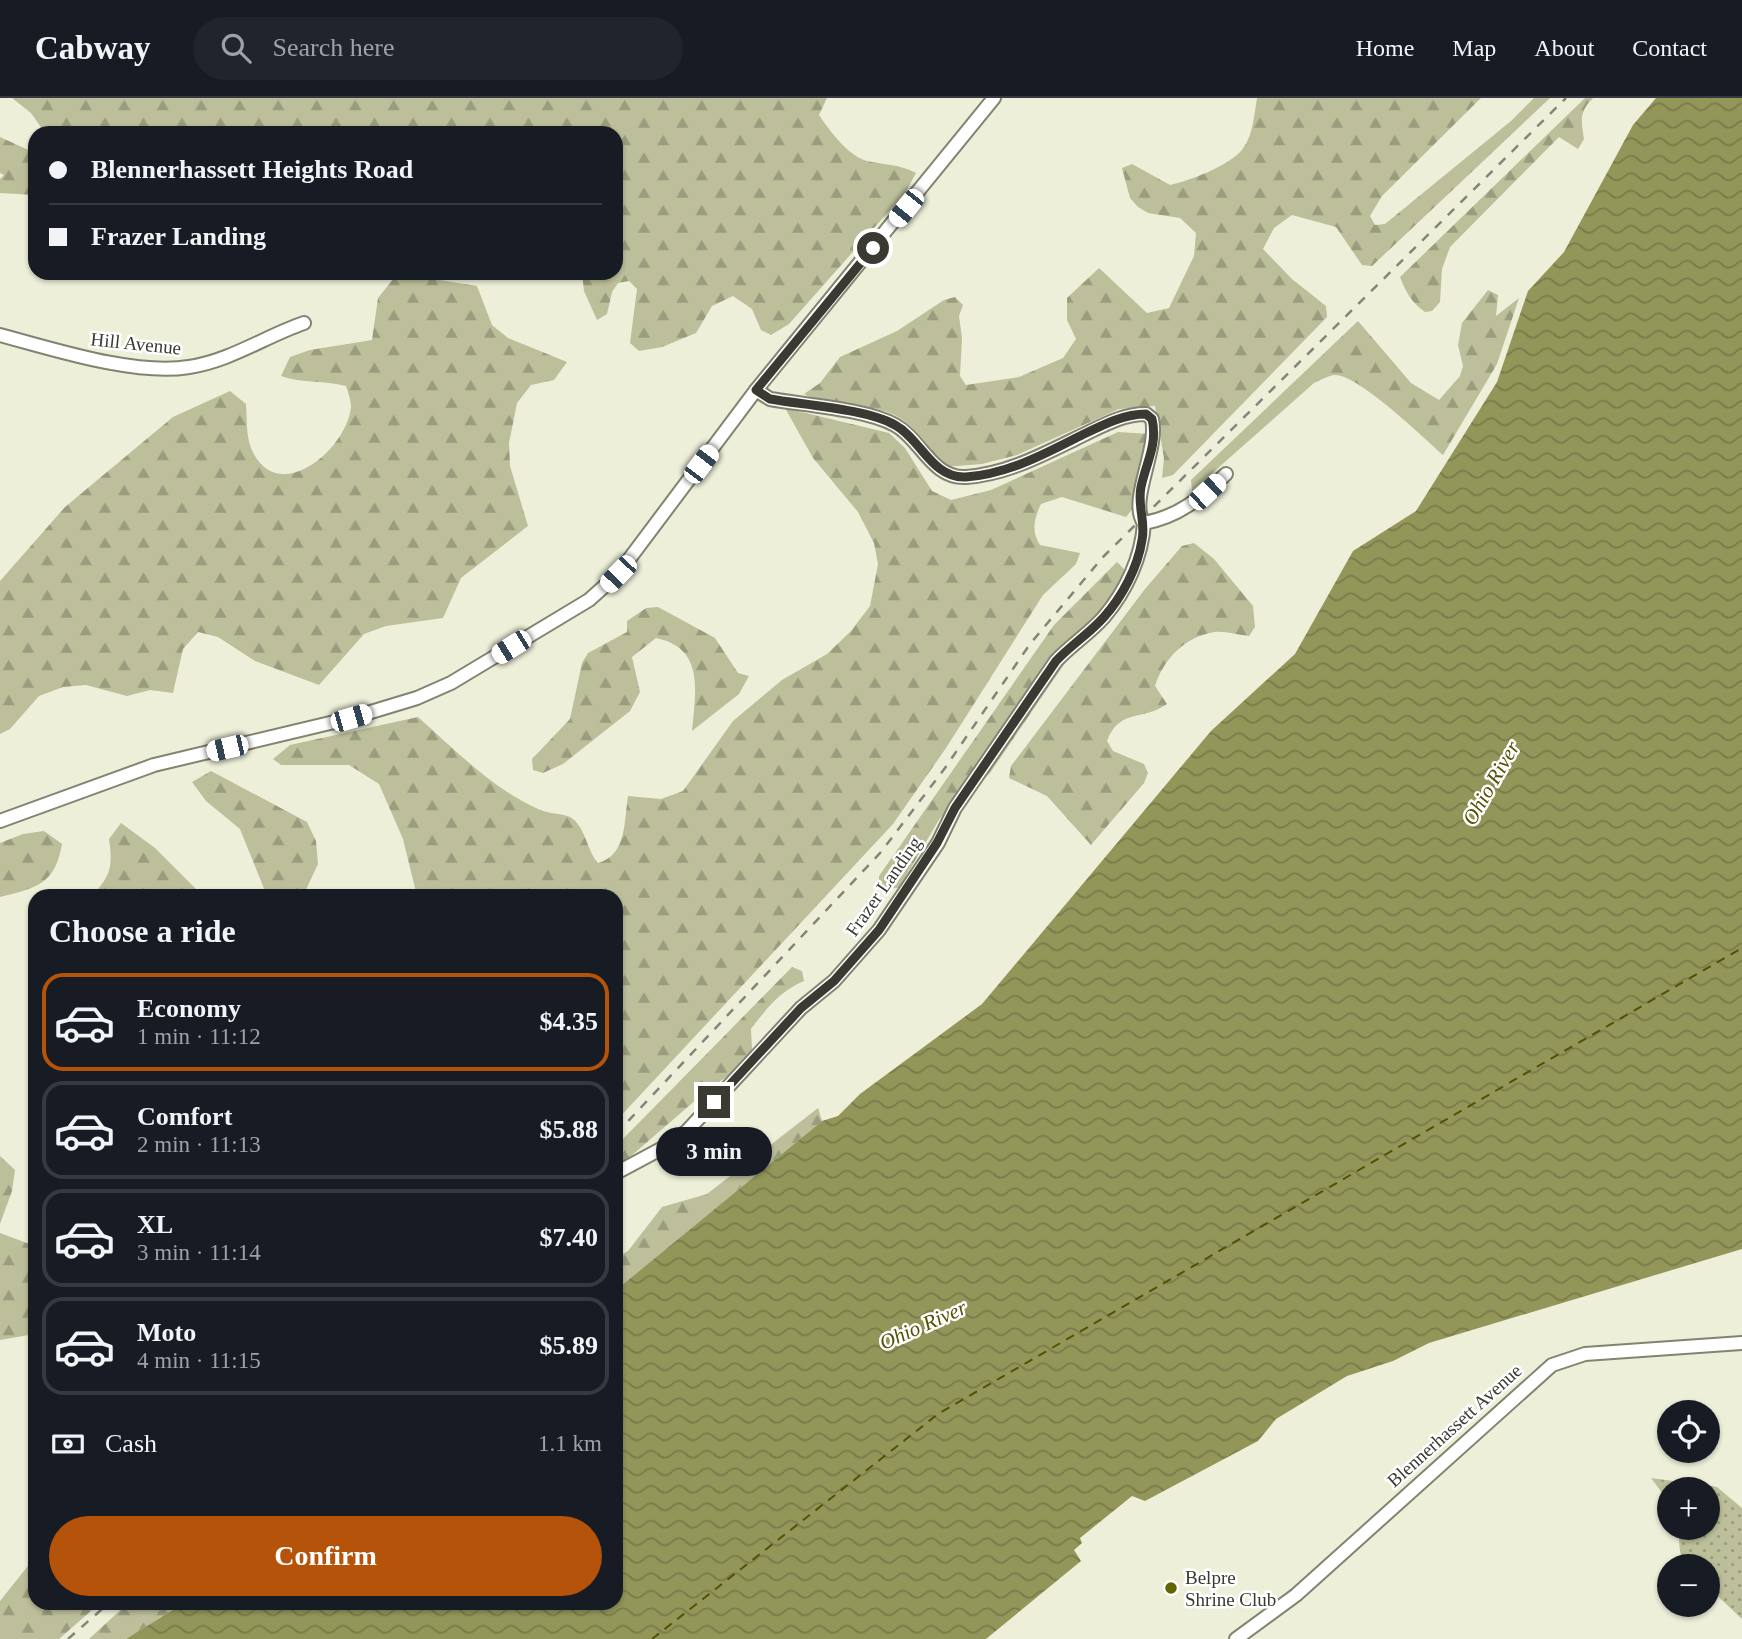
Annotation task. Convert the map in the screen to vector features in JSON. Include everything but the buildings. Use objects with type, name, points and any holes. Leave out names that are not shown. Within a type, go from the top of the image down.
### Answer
[{"type":"street","points":[[0,821],[131,772],[351,718],[417,698],[451,683],[606,587],[756,390],[994,98]]},
{"type":"street","name":"Hill Avenue","points":[[0,335],[77,356],[162,368],[189,368],[220,359],[304,323]]},
{"type":"street","name":"Frazer Landing","points":[[623,1169],[672,1143],[687,1130],[801,1008],[834,981],[879,930],[937,843],[955,808],[1056,661],[1075,640],[1104,617],[1139,554],[1144,523],[1140,517],[1141,486],[1154,444],[1152,419],[1146,414],[1122,417],[1029,462],[999,472],[963,478],[934,466],[912,438],[896,425],[874,418],[770,399],[756,390]]},
{"type":"street","points":[[1144,523],[1160,520],[1186,508],[1226,474]]},
{"type":"street","name":"Blennerhassett Avenue","points":[[1236,1639],[1296,1595],[1552,1365],[1586,1354],[1742,1343]]},
{"type":"green space","points":[[12,98],[827,98],[819,115],[853,154],[867,161],[898,166],[916,173],[905,193],[789,324],[771,335],[761,330],[752,309],[733,296],[712,306],[696,333],[662,347],[639,351],[630,343],[637,289],[629,281],[618,283],[612,292],[607,314],[597,320],[584,291],[583,280],[623,280],[623,126],[40,126],[31,113]]},
{"type":"green space","points":[[1257,98],[1481,98],[1382,196],[1370,216],[1375,225],[1385,224],[1511,121],[1534,98],[1550,98],[1372,266],[1362,265],[1336,227],[1292,215],[1274,228],[1263,249],[1292,279],[1326,306],[1327,317],[1173,475],[1162,478],[1164,458],[1155,406],[1119,409],[1017,455],[982,464],[944,467],[920,436],[899,417],[879,410],[824,402],[804,394],[820,383],[840,357],[897,331],[944,300],[955,297],[963,305],[959,316],[962,338],[960,376],[966,385],[1019,377],[1063,358],[1076,339],[1067,320],[1067,298],[1099,268],[1147,313],[1169,308],[1194,256],[1196,233],[1180,218],[1148,213],[1138,207],[1130,198],[1122,168],[1132,164],[1170,185],[1218,167],[1235,157],[1245,145]]},
{"type":"green space","points":[[1585,98],[1593,98],[1583,112],[1584,139],[1578,149],[1559,137],[1450,247],[1442,269],[1440,302],[1432,311],[1425,312],[1410,296],[1400,277]]},
{"type":"green space","points":[[0,137],[28,150],[28,195],[0,193],[0,179],[4,175],[0,173]]},
{"type":"green space","points":[[392,280],[439,280],[477,286],[492,325],[508,338],[567,362],[554,380],[531,385],[517,403],[509,443],[510,466],[528,526],[461,578],[443,618],[386,626],[364,634],[319,685],[255,661],[218,637],[198,632],[183,649],[173,693],[150,690],[127,696],[86,685],[63,687],[39,696],[10,729],[0,734],[0,581],[65,507],[173,417],[230,391],[246,404],[249,443],[262,466],[277,473],[293,473],[324,455],[347,424],[351,407],[346,386],[281,376],[290,357],[310,350],[372,340],[378,298]]},
{"type":"green space","points":[[1488,290],[1498,295],[1496,316],[1519,298],[1497,364],[1443,455],[1374,395],[1345,377],[1334,375],[1314,383],[1192,491],[1191,480],[1358,321],[1411,383],[1439,400],[1460,376],[1463,366],[1458,345],[1462,323]]},
{"type":"green space","points":[[785,408],[889,433],[905,448],[932,491],[951,500],[991,490],[1118,432],[1150,434],[1134,507],[1126,517],[1062,497],[1041,504],[1035,525],[1035,535],[1040,545],[1080,553],[1076,564],[1043,595],[946,748],[893,824],[623,1113],[623,889],[415,889],[403,839],[379,784],[349,765],[281,765],[273,759],[290,745],[418,717],[505,791],[538,809],[570,817],[583,832],[598,863],[607,859],[614,853],[622,836],[628,796],[661,799],[683,791],[733,721],[782,680],[827,654],[851,631],[870,606],[878,564],[874,543],[858,512],[813,458]]},
{"type":"green space","points":[[1194,543],[1214,559],[1253,606],[1255,627],[1249,636],[1215,632],[1194,638],[1185,644],[1164,667],[1155,686],[1167,704],[1125,719],[1112,731],[1107,741],[1113,751],[1144,764],[1148,773],[1144,783],[1091,845],[1047,796],[1009,778],[1011,766],[1145,589],[1182,546]]},
{"type":"green space","points":[[1117,562],[1132,577],[1065,663],[990,773],[940,818],[899,888],[879,889],[879,876],[1054,625]]},
{"type":"green space","points":[[658,607],[715,638],[738,673],[749,676],[739,694],[692,731],[695,688],[690,662],[672,643],[656,638],[632,657],[640,692],[630,711],[563,764],[543,773],[533,770],[532,759],[570,719],[582,663],[588,653],[627,632],[627,621],[646,608]]},
{"type":"green space","points":[[211,771],[307,822],[316,841],[318,864],[306,889],[264,889],[240,829],[206,801],[192,782]]},
{"type":"green space","points":[[121,823],[155,848],[196,889],[98,889],[109,870],[109,839]]},
{"type":"green space","points":[[44,831],[62,844],[55,868],[34,887],[0,897],[0,843],[23,834]]},
{"type":"green space","points":[[792,967],[802,971],[804,981],[781,995],[751,1029],[752,1050],[739,1068],[705,1092],[623,1163],[623,1139]]},
{"type":"green space","points":[[818,1108],[822,1121],[623,1284],[623,1254],[662,1207],[707,1194]]},
{"type":"green space","points":[[0,1156],[15,1170],[12,1191],[0,1224]]},
{"type":"green space","points":[[0,1233],[28,1243],[28,1335],[0,1340]]},
{"type":"green space","points":[[1720,1490],[1742,1508],[1742,1619],[1720,1598],[1720,1554],[1680,1552],[1679,1540],[1720,1540]]},
{"type":"green space","points":[[28,1566],[28,1610],[92,1610],[59,1639],[0,1639],[0,1601]]},
{"type":"green space","points":[[120,1610],[173,1610],[126,1639],[89,1639]]},
{"type":"water","name":"Ohio River","points":[[1656,98],[1742,98],[1742,1249],[1429,1343],[1393,1361],[1347,1376],[1276,1419],[1258,1441],[1145,1501],[1132,1496],[1080,1538],[1082,1543],[1074,1550],[1081,1561],[986,1639],[126,1639],[173,1610],[623,1610],[623,1284],[822,1121],[838,1116],[860,1094],[982,1004],[1211,731],[1295,654],[1353,551],[1416,511],[1497,382],[1528,291],[1564,252],[1633,125]]},
{"type":"ferry route","points":[[652,1639],[938,1414],[1742,948]]},
{"type":"railway","points":[[623,1127],[881,852],[945,768],[1030,644],[1103,557],[1566,98]]},
{"type":"railway","points":[[68,1639],[101,1610]]},
{"type":"place","name":"Belpre Shrine Club","points":[[1171,1588]]},
{"type":"route","points":[[714,1102],[801,1008],[834,981],[879,930],[937,843],[955,808],[997,751],[1040,683],[1075,640],[1104,617],[1131,573],[1143,538],[1144,523],[1140,517],[1139,503],[1141,486],[1154,444],[1152,419],[1146,414],[1122,417],[1029,462],[999,472],[963,478],[934,466],[912,438],[896,425],[874,418],[770,399],[756,390],[873,248]]}]
